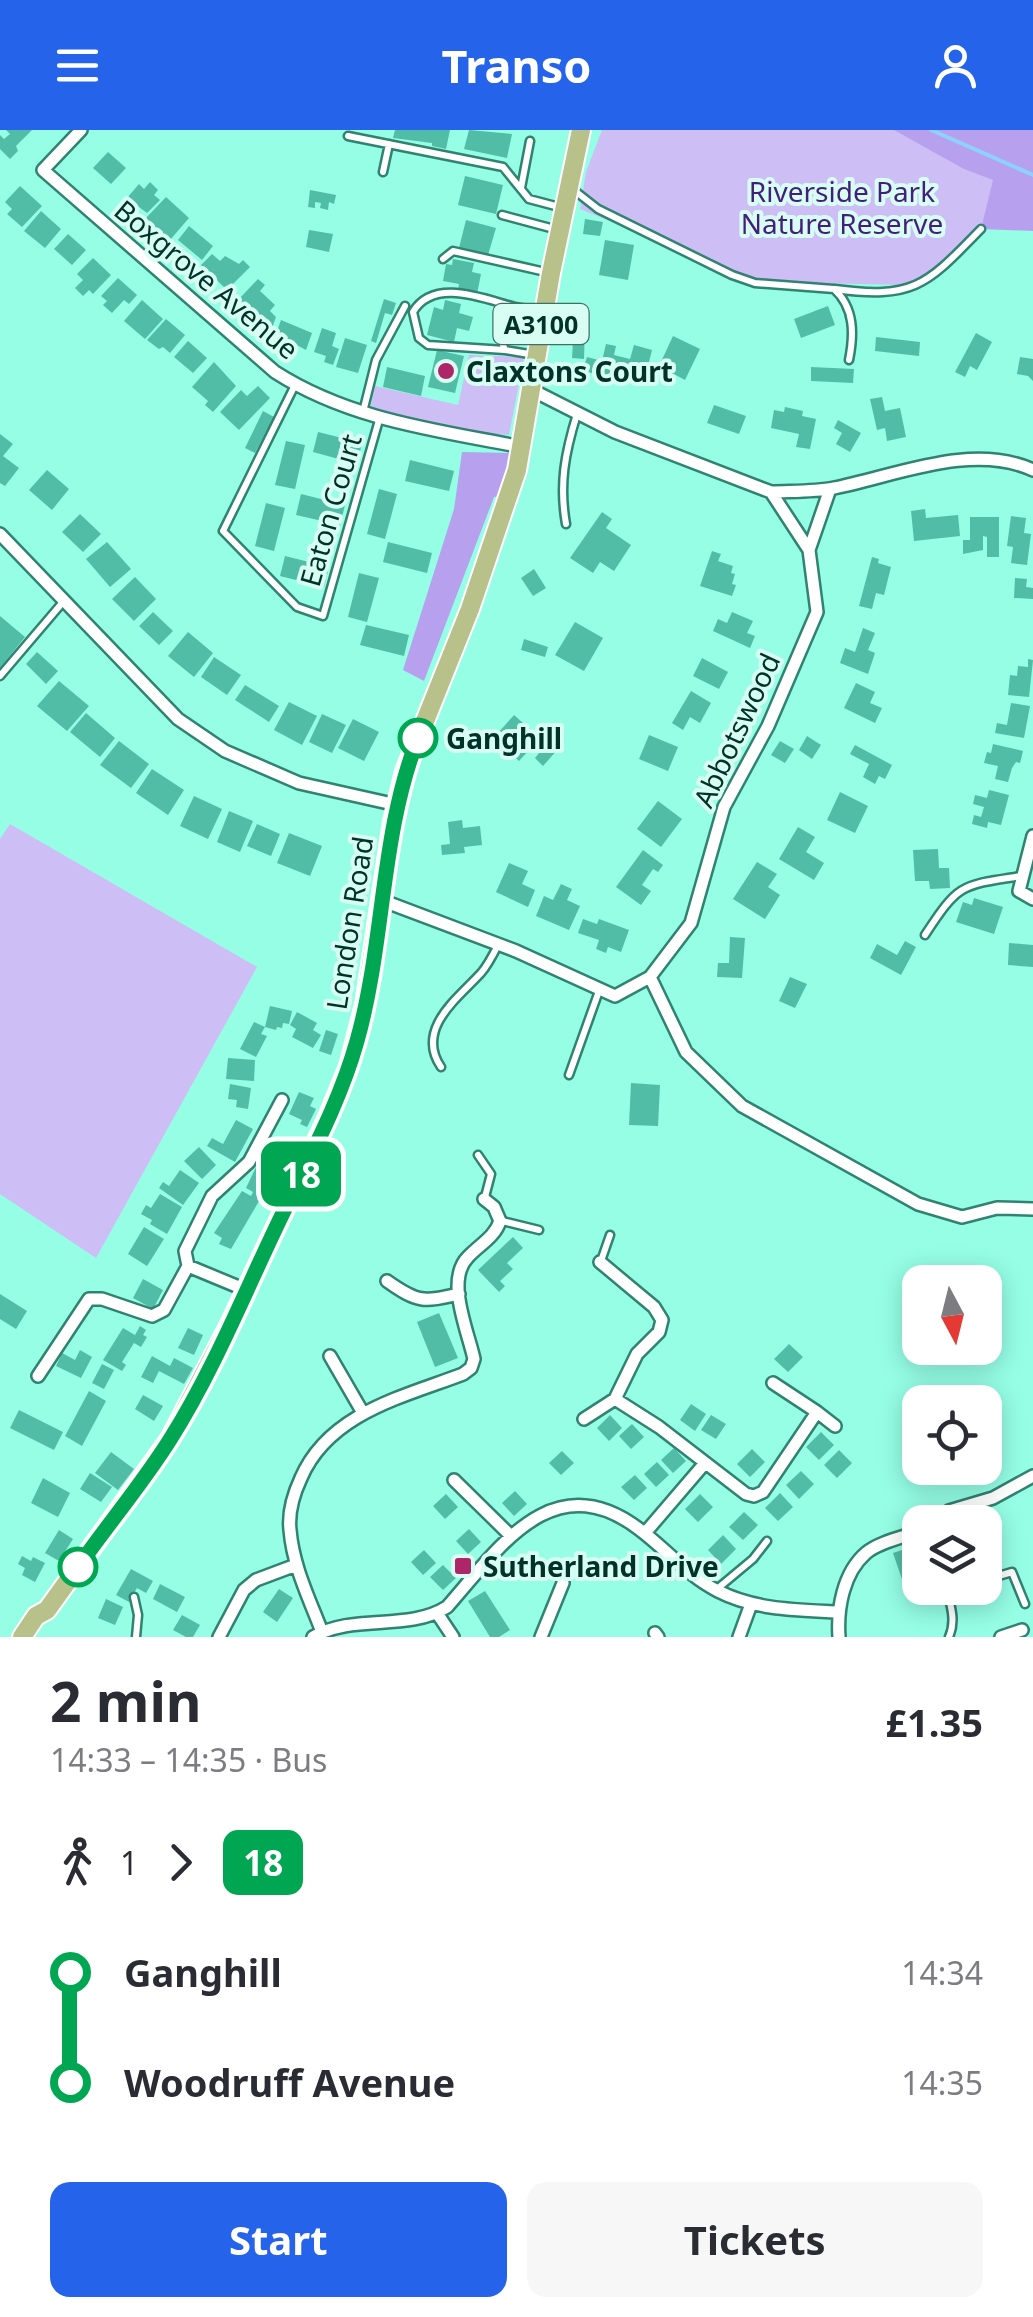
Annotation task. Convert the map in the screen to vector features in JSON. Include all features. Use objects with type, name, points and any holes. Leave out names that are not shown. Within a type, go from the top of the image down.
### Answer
[{"type":"main road","name":"London Road","points":[[37,1637],[47,1610],[170,1439],[246,1290],[349,1066],[365,1004],[405,770],[510,495],[582,130]]},
{"type":"main road","name":"London Road","points":[[22,1637],[36,1616],[47,1610]]},
{"type":"street","name":"Boxgrove Avenue","points":[[82,130],[43,170],[275,372],[295,385],[379,420],[522,446]]},
{"type":"street","points":[[530,389],[615,432],[771,492],[830,489],[920,467],[968,461],[1014,461],[1033,470]]},
{"type":"street","name":"Abbotswood","points":[[650,977],[690,922],[724,806],[768,726],[817,612],[810,550],[830,489]]},
{"type":"street","name":"Abbotswood","points":[[771,492],[810,550]]},
{"type":"street","points":[[0,534],[178,719],[225,751],[299,783],[397,805]]},
{"type":"street","points":[[1033,836],[1020,892],[1033,899]]},
{"type":"street","points":[[382,900],[499,944],[614,996],[650,977],[686,1052],[742,1106],[918,1204],[962,1216],[997,1208],[1033,1210]]},
{"type":"street","points":[[38,1376],[89,1299],[102,1299],[152,1316],[164,1310],[188,1266],[185,1251],[212,1196],[249,1162],[282,1100]]},
{"type":"street","points":[[484,1199],[494,1207],[500,1221],[498,1230],[464,1260],[458,1278],[474,1359],[471,1368],[363,1413],[333,1432],[308,1461],[294,1492],[289,1526],[296,1565],[318,1634],[354,1624],[437,1613],[447,1607],[526,1521],[554,1509],[576,1506],[621,1515],[716,1590],[751,1604],[838,1612]]},
{"type":"street","points":[[584,1419],[615,1398],[637,1354],[659,1332],[662,1320],[654,1307],[600,1262]]},
{"type":"street","points":[[188,1266],[246,1290]]},
{"type":"street","points":[[387,1281],[424,1302],[459,1294]]},
{"type":"street","points":[[330,1356],[363,1413]]},
{"type":"street","points":[[773,1383],[836,1426]]},
{"type":"street","points":[[615,1398],[746,1494],[763,1492],[816,1412]]},
{"type":"street","points":[[645,1533],[705,1463]]},
{"type":"street","points":[[969,1505],[992,1498],[1033,1476]]},
{"type":"street","points":[[454,1480],[510,1535]]},
{"type":"street","points":[[839,1637],[838,1612],[850,1574],[867,1552],[902,1539]]},
{"type":"street","points":[[219,1637],[244,1590],[256,1580],[296,1565]]},
{"type":"street","points":[[541,1637],[563,1582]]},
{"type":"street","points":[[739,1637],[751,1604]]},
{"type":"street","points":[[437,1613],[453,1637]]},
{"type":"street","points":[[1000,1637],[1022,1630]]},
{"type":"lane","points":[[348,136],[502,166],[520,189],[539,204],[564,208]]},
{"type":"lane","points":[[520,189],[530,141]]},
{"type":"lane","points":[[383,172],[389,144]]},
{"type":"lane","points":[[569,186],[598,209],[755,283],[866,291],[916,286],[933,278],[981,229]]},
{"type":"lane","points":[[502,215],[560,230]]},
{"type":"lane","points":[[442,259],[453,251],[551,273]]},
{"type":"lane","points":[[834,289],[840,292],[853,326],[849,360]]},
{"type":"lane","points":[[536,356],[428,345],[419,338],[413,312],[419,302],[449,292],[544,312]]},
{"type":"lane","points":[[363,414],[376,360],[405,306]]},
{"type":"lane","points":[[504,350],[510,310],[514,307]]},
{"type":"lane","name":"Eaton Court","points":[[295,385],[222,531],[297,607],[323,616],[379,420]]},
{"type":"lane","points":[[566,524],[562,472],[577,413]]},
{"type":"lane","points":[[0,676],[64,601]]},
{"type":"lane","points":[[925,934],[962,888],[1023,876]]},
{"type":"lane","points":[[440,1067],[434,1053],[437,1024],[456,996],[486,967],[499,944]]},
{"type":"lane","points":[[569,1075],[600,990]]},
{"type":"lane","points":[[478,1155],[491,1174],[484,1199]]},
{"type":"lane","points":[[500,1221],[539,1230]]},
{"type":"lane","points":[[600,1262],[610,1235]]},
{"type":"lane","points":[[716,1590],[753,1559],[767,1540]]},
{"type":"lane","points":[[1002,1575],[1012,1572],[1025,1604]]},
{"type":"lane","points":[[134,1597],[138,1615],[136,1637]]},
{"type":"lane","points":[[949,1637],[953,1628],[952,1605]]},
{"type":"green space","name":"Riverside Park Nature Reserve","points":[[602,130],[1033,130],[981,229],[944,272],[905,285],[768,282],[580,209],[586,172]]},
{"type":"green space","points":[[469,355],[524,357],[509,435],[456,431],[370,410],[375,386],[458,405]]},
{"type":"green space","points":[[10,824],[257,967],[96,1258],[0,1194],[0,839]]},
{"type":"shaded area","points":[[894,130],[1033,130],[1033,231],[981,229],[993,180],[964,169]]},
{"type":"shaded area","points":[[462,452],[511,453],[510,495],[494,497],[424,681],[403,670],[454,509]]},
{"type":"building","points":[[6,130],[32,130],[16,146],[18,151],[10,159],[0,149],[0,135],[4,139],[10,134]]},
{"type":"building","points":[[395,130],[450,130],[446,149],[432,143],[393,138]]},
{"type":"building","points":[[469,130],[512,134],[507,158],[464,149]]},
{"type":"building","points":[[108,152],[126,168],[111,184],[93,168]]},
{"type":"building","points":[[465,176],[503,185],[496,214],[458,205]]},
{"type":"building","points":[[150,182],[158,190],[154,195],[160,200],[147,213],[127,198],[139,184],[144,189]]},
{"type":"building","points":[[20,186],[42,206],[22,227],[7,214],[12,209],[5,202]]},
{"type":"building","points":[[310,190],[336,195],[334,204],[329,202],[328,210],[315,202],[315,208],[308,207]]},
{"type":"building","points":[[166,197],[189,218],[170,240],[146,218]]},
{"type":"building","points":[[41,211],[61,229],[45,248],[24,231]]},
{"type":"building","points":[[585,219],[603,222],[600,236],[583,234]]},
{"type":"building","points":[[466,220],[496,228],[488,255],[459,248]]},
{"type":"building","points":[[189,226],[213,246],[202,260],[178,240]]},
{"type":"building","points":[[309,230],[333,234],[329,252],[306,247]]},
{"type":"building","points":[[68,234],[86,250],[72,265],[54,249]]},
{"type":"building","points":[[605,240],[634,245],[628,280],[599,275]]},
{"type":"building","points":[[212,254],[220,261],[225,256],[239,264],[243,260],[250,267],[227,290],[201,265]]},
{"type":"building","points":[[93,258],[111,275],[93,294],[89,290],[83,296],[75,288],[83,280],[77,274]]},
{"type":"building","points":[[453,259],[474,263],[472,272],[481,274],[477,294],[458,290],[459,284],[443,281],[446,264],[452,265]]},
{"type":"building","points":[[118,278],[137,295],[129,304],[124,300],[112,313],[103,305],[107,301],[101,296]]},
{"type":"building","points":[[258,279],[265,285],[260,291],[275,305],[270,311],[276,317],[272,328],[239,299]]},
{"type":"building","points":[[384,299],[396,303],[392,315],[385,313],[376,343],[371,341]]},
{"type":"building","points":[[142,300],[163,319],[145,339],[124,321]]},
{"type":"building","points":[[445,300],[461,304],[459,313],[473,317],[469,331],[457,328],[454,342],[427,335],[434,307],[443,310]]},
{"type":"building","points":[[828,306],[835,325],[801,338],[794,319]]},
{"type":"building","points":[[166,319],[185,335],[170,353],[147,340]]},
{"type":"building","points":[[281,320],[312,333],[306,350],[276,334]]},
{"type":"building","points":[[574,324],[585,324],[584,359],[572,358]]},
{"type":"building","points":[[322,328],[336,333],[332,346],[339,349],[333,365],[324,362],[326,356],[314,352]]},
{"type":"building","points":[[976,333],[992,342],[977,370],[970,366],[965,377],[955,372]]},
{"type":"building","points":[[673,336],[700,349],[685,380],[659,366]]},
{"type":"building","points":[[876,337],[920,342],[919,356],[875,351]]},
{"type":"building","points":[[345,338],[367,345],[358,373],[336,367]]},
{"type":"building","points":[[188,341],[207,358],[193,373],[174,357]]},
{"type":"building","points":[[606,344],[616,346],[614,355],[630,359],[634,345],[652,350],[643,386],[625,381],[626,376],[610,372],[608,379],[583,370],[587,357],[602,361]]},
{"type":"building","name":"Claxtons Court","points":[[437,350],[464,356],[455,393],[428,387]]},
{"type":"building","points":[[1020,357],[1033,359],[1033,381],[1017,374]]},
{"type":"building","points":[[214,362],[236,386],[213,412],[205,405],[208,401],[192,387]]},
{"type":"building","points":[[387,367],[425,376],[421,396],[383,387]]},
{"type":"building","points":[[811,367],[854,369],[853,383],[811,381]]},
{"type":"building","points":[[258,386],[270,398],[239,430],[220,412],[241,390],[247,396]]},
{"type":"building","points":[[882,397],[885,411],[900,408],[906,437],[887,441],[885,428],[877,430],[870,399]]},
{"type":"building","points":[[714,405],[746,416],[739,434],[707,423]]},
{"type":"building","points":[[785,407],[816,419],[810,449],[796,447],[799,434],[771,428],[774,410],[784,412]]},
{"type":"building","points":[[263,411],[274,417],[255,453],[245,448]]},
{"type":"building","points":[[838,420],[861,433],[850,452],[836,444],[842,433],[834,428]]},
{"type":"building","points":[[318,432],[362,443],[357,464],[313,452]]},
{"type":"building","points":[[0,434],[13,444],[3,456],[19,468],[5,486],[0,483]]},
{"type":"building","points":[[286,441],[305,445],[295,489],[275,485]]},
{"type":"building","points":[[410,460],[454,471],[449,491],[405,481]]},
{"type":"building","points":[[47,470],[69,489],[52,510],[29,490]]},
{"type":"building","points":[[379,489],[397,494],[385,539],[367,534]]},
{"type":"building","points":[[301,494],[345,505],[340,525],[296,515]]},
{"type":"building","points":[[266,503],[285,508],[274,551],[255,546]]},
{"type":"building","points":[[925,509],[926,518],[958,515],[960,536],[914,541],[911,511]]},
{"type":"building","points":[[602,512],[612,519],[606,528],[631,545],[614,571],[600,562],[593,573],[570,558]]},
{"type":"building","points":[[80,514],[101,534],[83,552],[62,532]]},
{"type":"building","points":[[1011,516],[1026,518],[1024,533],[1031,534],[1027,565],[1011,563],[1013,547],[1007,546]]},
{"type":"building","points":[[970,517],[999,517],[999,557],[987,557],[987,537],[983,536],[983,550],[963,554],[963,540],[970,540]]},
{"type":"building","points":[[107,542],[131,569],[110,587],[86,559]]},
{"type":"building","points":[[388,542],[432,553],[427,573],[383,562]]},
{"type":"building","points":[[712,551],[721,554],[718,561],[733,566],[732,584],[736,585],[732,596],[700,586]]},
{"type":"building","points":[[285,556],[329,567],[324,587],[280,576]]},
{"type":"building","points":[[872,557],[891,567],[884,595],[876,593],[872,609],[859,606]]},
{"type":"building","points":[[534,569],[546,588],[533,596],[521,578]]},
{"type":"building","points":[[359,573],[379,578],[367,622],[348,617]]},
{"type":"building","points":[[135,577],[156,599],[134,621],[112,599]]},
{"type":"building","points":[[1015,578],[1027,579],[1026,587],[1033,588],[1033,599],[1014,598]]},
{"type":"building","points":[[153,612],[173,631],[159,645],[139,626]]},
{"type":"building","points":[[732,612],[753,621],[747,633],[755,636],[750,648],[713,631],[718,619],[727,623]]},
{"type":"building","points":[[0,616],[25,637],[0,668]]},
{"type":"building","points":[[575,622],[603,638],[584,671],[555,655]]},
{"type":"building","points":[[366,625],[409,635],[404,656],[360,645]]},
{"type":"building","points":[[863,628],[875,633],[868,650],[875,653],[868,674],[840,663],[845,648],[855,652]]},
{"type":"building","points":[[188,632],[213,653],[194,677],[168,656]]},
{"type":"building","points":[[524,639],[548,647],[545,657],[521,650]]},
{"type":"building","points":[[37,652],[58,671],[46,684],[26,664]]},
{"type":"building","points":[[214,657],[241,675],[227,695],[201,677]]},
{"type":"building","points":[[702,658],[728,672],[719,689],[693,676]]},
{"type":"building","points":[[1028,659],[1033,660],[1029,697],[1008,695],[1010,675],[1017,676],[1018,666],[1028,667]]},
{"type":"building","points":[[59,681],[89,706],[67,731],[37,706]]},
{"type":"building","points":[[856,683],[875,692],[870,703],[882,708],[875,723],[844,708]]},
{"type":"building","points":[[245,685],[279,706],[269,722],[235,700]]},
{"type":"building","points":[[691,691],[711,703],[700,723],[690,717],[683,730],[672,723]]},
{"type":"building","points":[[289,702],[317,716],[302,745],[274,730]]},
{"type":"building","points":[[1011,703],[1030,706],[1024,738],[995,733],[997,723],[1007,725]]},
{"type":"building","points":[[86,713],[115,738],[100,757],[70,732]]},
{"type":"building","points":[[322,714],[346,725],[332,753],[309,742]]},
{"type":"building","points":[[514,715],[540,738],[519,761],[507,750],[511,745],[498,733]]},
{"type":"building","points":[[353,719],[379,732],[364,761],[338,748]]},
{"type":"building","points":[[649,735],[678,747],[668,771],[639,759]]},
{"type":"building","points":[[807,736],[821,745],[812,759],[799,750]]},
{"type":"building","points":[[550,740],[559,748],[543,766],[535,758]]},
{"type":"building","points":[[119,741],[149,764],[131,788],[100,765]]},
{"type":"building","points":[[780,741],[794,749],[785,763],[771,755]]},
{"type":"building","points":[[993,744],[1023,751],[1008,782],[995,779],[998,766],[984,763]]},
{"type":"building","points":[[855,745],[892,765],[885,779],[879,776],[875,784],[863,777],[869,764],[850,754]]},
{"type":"building","points":[[152,769],[184,790],[168,815],[136,793]]},
{"type":"building","points":[[989,790],[1009,795],[1001,825],[988,822],[987,828],[972,824],[974,815],[981,817],[984,807],[973,804],[975,795],[987,798]]},
{"type":"building","points":[[840,792],[868,806],[855,833],[827,820]]},
{"type":"building","points":[[194,796],[222,809],[208,839],[180,826]]},
{"type":"building","points":[[658,801],[682,819],[661,847],[637,829]]},
{"type":"building","points":[[229,811],[253,821],[240,852],[217,842]]},
{"type":"building","points":[[462,820],[463,828],[480,826],[482,845],[464,847],[465,853],[442,855],[441,845],[450,844],[448,822]]},
{"type":"building","points":[[257,824],[280,834],[271,856],[247,846]]},
{"type":"building","points":[[798,827],[815,837],[806,852],[824,863],[814,880],[779,859]]},
{"type":"building","points":[[289,833],[322,846],[310,876],[277,863]]},
{"type":"building","points":[[938,849],[939,868],[949,868],[950,888],[930,889],[929,881],[915,881],[913,850]]},
{"type":"building","points":[[643,850],[663,865],[658,872],[653,869],[642,885],[651,891],[641,905],[616,887]]},
{"type":"building","points":[[757,862],[777,874],[768,887],[780,895],[765,919],[733,899]]},
{"type":"building","points":[[509,863],[528,871],[522,884],[535,890],[528,907],[496,892]]},
{"type":"building","points":[[561,884],[572,889],[567,900],[580,906],[569,930],[536,916],[544,896],[553,900]]},
{"type":"building","points":[[974,898],[1003,907],[994,934],[956,922],[963,902],[972,905]]},
{"type":"building","points":[[583,919],[597,924],[599,919],[629,930],[621,952],[608,947],[606,953],[596,949],[599,940],[578,933]]},
{"type":"building","points":[[730,937],[745,938],[742,978],[717,977],[718,963],[729,963]]},
{"type":"building","points":[[905,941],[916,947],[901,975],[870,958],[877,944],[897,955]]},
{"type":"building","points":[[1009,943],[1033,945],[1033,967],[1008,965]]},
{"type":"building","points":[[790,977],[807,984],[795,1008],[779,1001]]},
{"type":"building","points":[[270,1006],[292,1011],[289,1024],[283,1023],[276,1030],[265,1027]]},
{"type":"building","points":[[297,1012],[317,1023],[313,1030],[321,1035],[313,1048],[292,1037],[296,1029],[290,1025]]},
{"type":"building","points":[[254,1022],[265,1027],[261,1034],[267,1036],[256,1057],[240,1049]]},
{"type":"building","points":[[326,1030],[338,1034],[331,1055],[319,1051]]},
{"type":"building","points":[[228,1058],[255,1060],[254,1081],[226,1079]]},
{"type":"building","points":[[631,1083],[660,1085],[658,1126],[629,1125]]},
{"type":"building","points":[[230,1084],[251,1088],[248,1109],[236,1107],[237,1100],[228,1099]]},
{"type":"building","points":[[299,1092],[314,1098],[310,1106],[316,1109],[307,1127],[289,1114]]},
{"type":"building","points":[[236,1120],[253,1129],[235,1162],[207,1146],[212,1138],[223,1144]]},
{"type":"building","points":[[199,1147],[216,1165],[202,1179],[184,1161]]},
{"type":"building","points":[[256,1167],[278,1172],[231,1249],[219,1244],[222,1238],[214,1233],[242,1191],[251,1196],[253,1192],[246,1188]]},
{"type":"building","points":[[180,1170],[199,1183],[183,1205],[159,1188],[163,1182],[169,1186]]},
{"type":"building","points":[[160,1194],[182,1207],[167,1234],[141,1214],[146,1205],[151,1208]]},
{"type":"building","points":[[144,1227],[164,1239],[147,1266],[128,1254]]},
{"type":"building","points":[[513,1237],[523,1248],[507,1263],[513,1269],[500,1281],[505,1286],[499,1292],[478,1270]]},
{"type":"building","points":[[143,1279],[163,1290],[153,1309],[133,1298]]},
{"type":"building","points":[[0,1294],[27,1311],[16,1329],[0,1319]]},
{"type":"building","points":[[439,1313],[458,1358],[435,1367],[417,1322]]},
{"type":"building","points":[[140,1326],[147,1337],[141,1347],[134,1343],[122,1362],[126,1365],[122,1371],[103,1360],[123,1328],[135,1335]]},
{"type":"building","points":[[188,1328],[203,1335],[194,1355],[178,1348]]},
{"type":"building","points":[[789,1344],[803,1357],[788,1372],[774,1359]]},
{"type":"building","points":[[80,1350],[92,1357],[81,1378],[56,1366],[62,1353],[75,1360]]},
{"type":"building","points":[[152,1356],[170,1366],[174,1358],[193,1368],[184,1384],[159,1371],[153,1383],[141,1377]]},
{"type":"building","points":[[102,1364],[114,1370],[104,1389],[92,1383]]},
{"type":"building","points":[[89,1391],[106,1401],[82,1446],[65,1436]]},
{"type":"building","points":[[143,1395],[163,1406],[154,1421],[135,1409]]},
{"type":"building","points":[[691,1404],[706,1414],[695,1431],[680,1420]]},
{"type":"building","points":[[19,1410],[63,1432],[54,1450],[10,1428]]},
{"type":"building","points":[[610,1415],[622,1428],[609,1441],[597,1428]]},
{"type":"building","points":[[711,1415],[726,1424],[716,1439],[701,1430]]},
{"type":"building","points":[[632,1424],[644,1437],[631,1449],[619,1436]]},
{"type":"building","points":[[821,1432],[834,1445],[819,1460],[806,1447]]},
{"type":"building","points":[[674,1448],[686,1461],[673,1473],[661,1460]]},
{"type":"building","points":[[752,1449],[765,1462],[750,1477],[737,1464]]},
{"type":"building","points":[[839,1450],[852,1463],[837,1478],[824,1465]]},
{"type":"building","points":[[562,1451],[574,1463],[561,1475],[549,1463]]},
{"type":"building","points":[[111,1452],[134,1469],[118,1490],[95,1473]]},
{"type":"building","points":[[657,1462],[669,1475],[656,1487],[644,1474]]},
{"type":"building","points":[[801,1471],[814,1484],[799,1499],[786,1485]]},
{"type":"building","points":[[90,1473],[112,1487],[101,1502],[80,1489]]},
{"type":"building","points":[[635,1475],[647,1488],[634,1500],[621,1487]]},
{"type":"building","points":[[43,1478],[70,1493],[58,1517],[31,1503]]},
{"type":"building","points":[[515,1491],[527,1504],[514,1516],[502,1503]]},
{"type":"building","points":[[780,1493],[793,1507],[778,1521],[765,1508]]},
{"type":"building","points":[[446,1494],[458,1507],[445,1519],[433,1506]]},
{"type":"building","points":[[700,1494],[713,1507],[698,1522],[685,1509]]},
{"type":"building","points":[[744,1512],[758,1525],[743,1540],[729,1527]]},
{"type":"building","points":[[469,1529],[481,1542],[468,1554],[456,1541]]},
{"type":"building","points":[[59,1530],[73,1539],[59,1561],[45,1553]]},
{"type":"building","points":[[723,1535],[736,1549],[721,1564],[708,1550]]},
{"type":"building","points":[[424,1550],[436,1563],[423,1575],[411,1562]]},
{"type":"building","points":[[902,1550],[902,1579],[893,1553]]},
{"type":"building","points":[[22,1556],[45,1563],[35,1582],[22,1575],[25,1568],[18,1564]]},
{"type":"building","points":[[443,1565],[456,1578],[443,1590],[430,1577]]},
{"type":"building","points":[[131,1569],[153,1581],[146,1593],[137,1588],[129,1602],[116,1595]]},
{"type":"building","points":[[160,1584],[185,1597],[177,1612],[153,1599]]},
{"type":"building","points":[[279,1589],[293,1598],[277,1622],[263,1612]]},
{"type":"building","points":[[485,1591],[510,1630],[499,1637],[490,1637],[468,1601]]},
{"type":"building","points":[[106,1599],[123,1607],[115,1625],[98,1618]]},
{"type":"building","points":[[182,1615],[200,1625],[193,1637],[173,1630]]},
{"type":"waterway","points":[[931,130],[1033,175]]},
{"type":"bus line","name":"18","points":[[78,1567],[170,1439],[200,1384],[349,1066],[372,967],[394,820],[405,770],[418,738]]},
{"type":"place","name":"Claxtons Court","points":[[446,371]]},
{"type":"place","name":"Ganghill","points":[[418,738]]},
{"type":"place","name":"Sutherland Drive","points":[[463,1566]]}]
